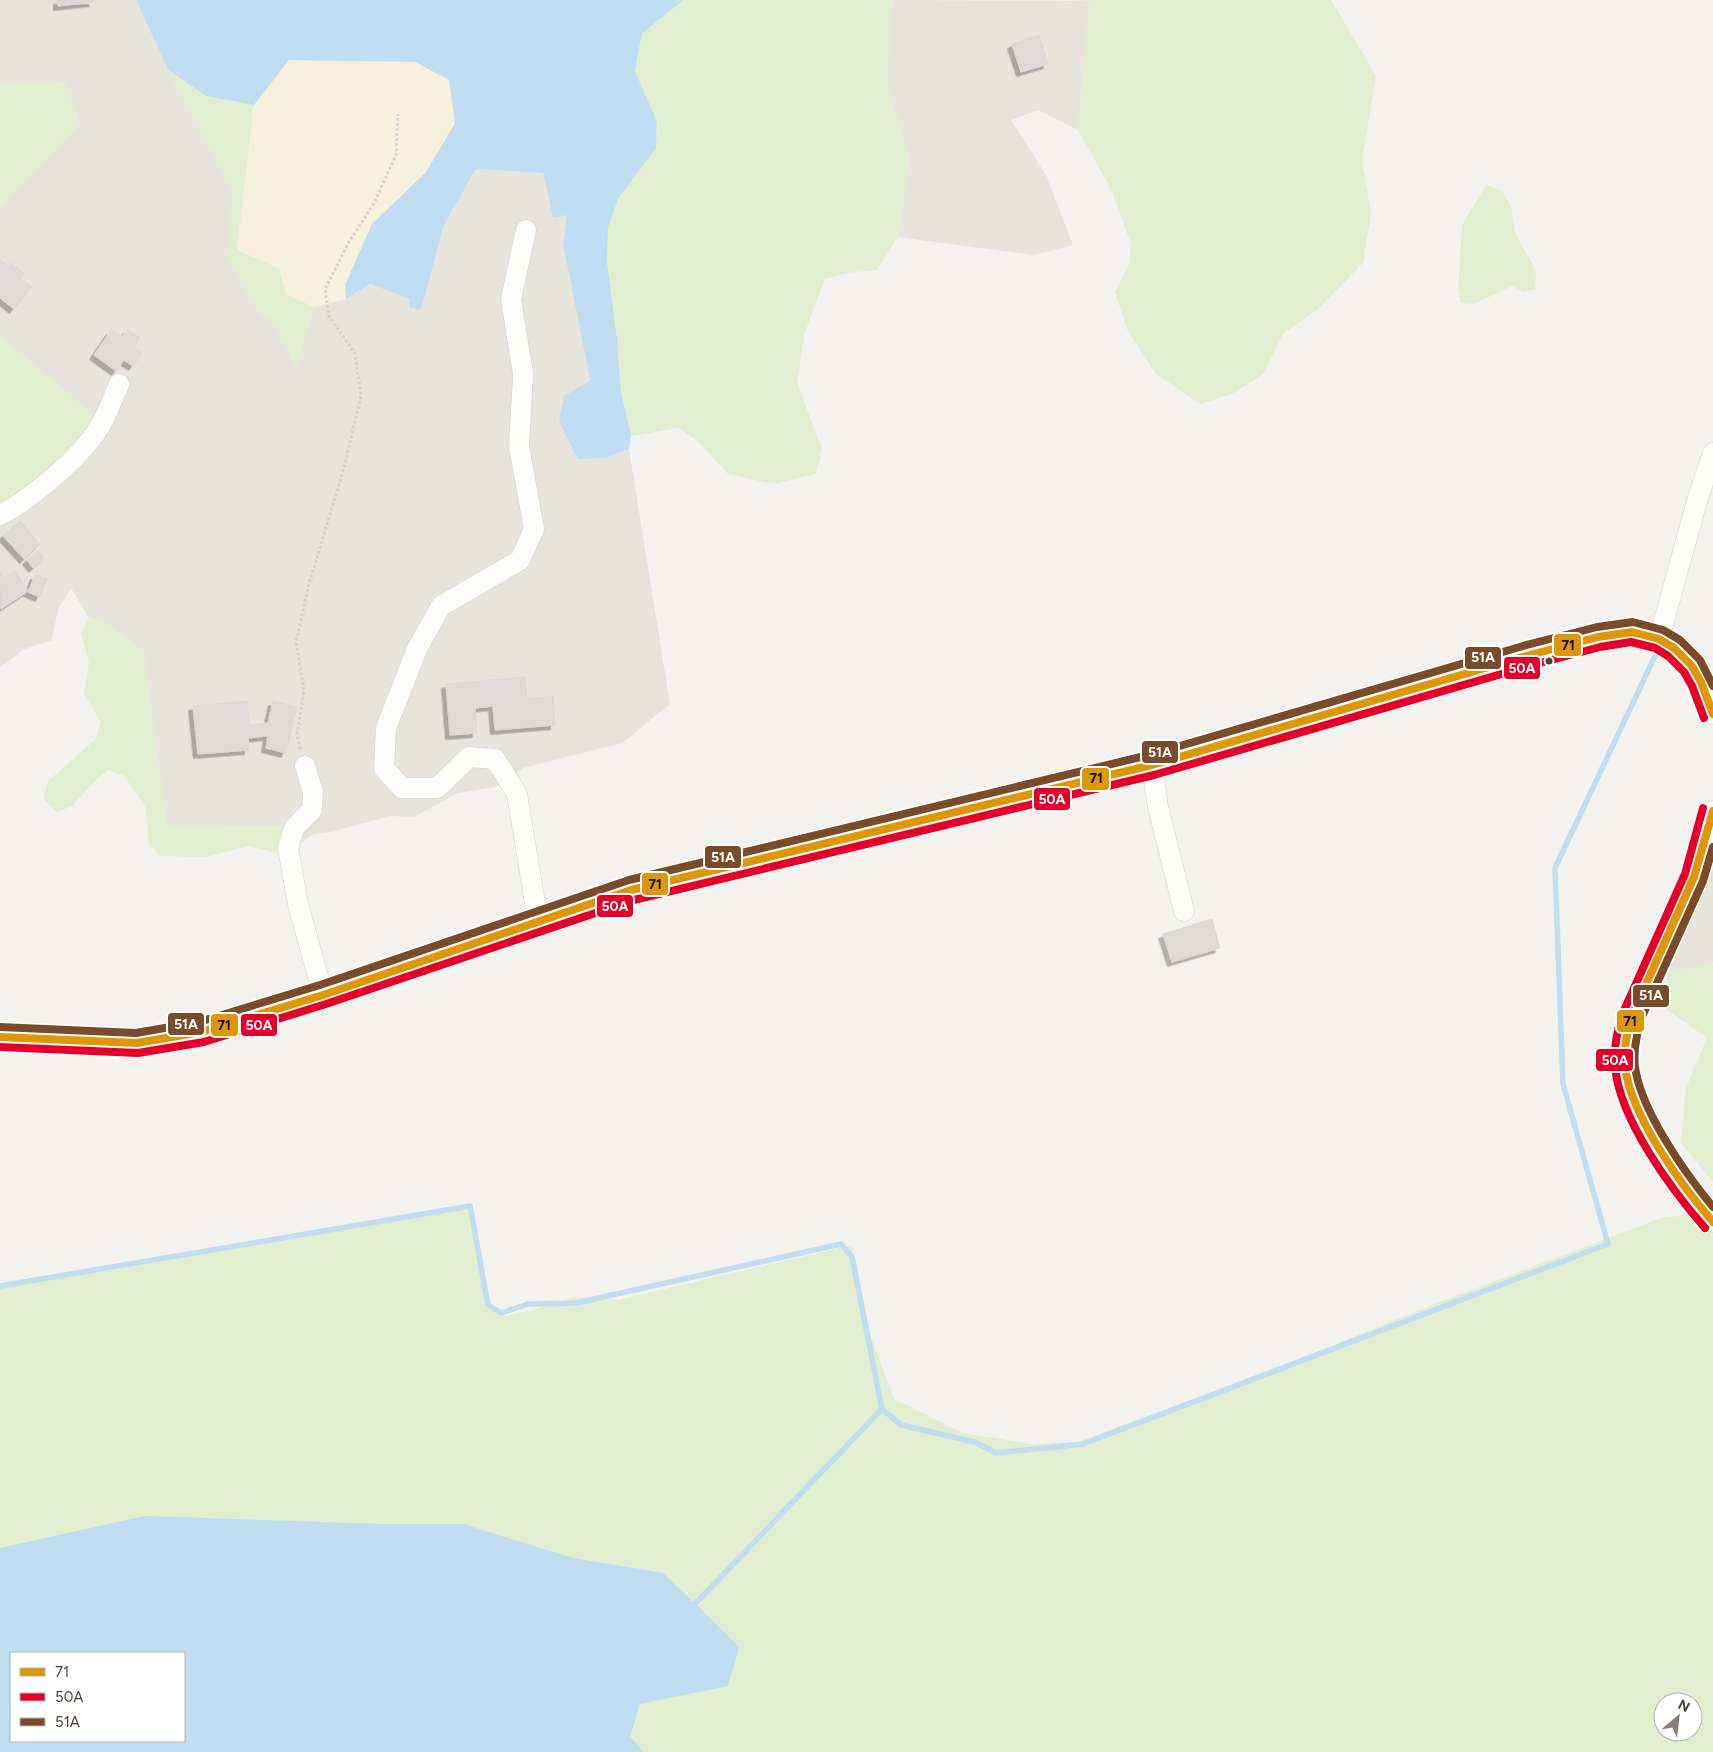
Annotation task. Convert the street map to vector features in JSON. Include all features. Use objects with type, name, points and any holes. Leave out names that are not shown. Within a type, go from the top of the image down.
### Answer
[{"type":"street","points":[[526,230],[511,298],[523,374],[519,446],[534,529],[520,560],[441,606],[417,649],[386,728],[384,768],[402,788],[437,788],[469,757],[495,759],[516,794],[538,921]]},
{"type":"street","points":[[0,515],[15,508],[63,469],[92,439],[119,384]]},
{"type":"street","points":[[1659,639],[1697,501],[1713,453]]},
{"type":"street","points":[[0,1037],[136,1043],[202,1032],[323,995],[631,890],[1152,765],[1526,656],[1598,637],[1632,632],[1659,639],[1674,648],[1692,666],[1701,682],[1713,714]]},
{"type":"street","points":[[1152,765],[1158,807],[1184,911]]},
{"type":"street","points":[[305,766],[313,792],[312,810],[294,828],[288,848],[298,904],[323,995]]},
{"type":"street","points":[[1713,811],[1694,877],[1631,1018],[1626,1034],[1624,1056],[1626,1075],[1646,1124],[1670,1165],[1713,1222]]},
{"type":"path","points":[[305,766],[296,734],[304,690],[296,642],[310,584],[344,468],[362,396],[355,354],[329,316],[325,289],[349,242],[374,203],[396,155],[398,114]]},
{"type":"shaded area","points":[[0,0],[136,0],[168,70],[233,193],[228,257],[259,313],[273,321],[296,367],[314,307],[346,299],[370,284],[411,299],[421,310],[444,225],[476,169],[543,173],[553,218],[567,214],[563,244],[590,380],[564,396],[606,458],[629,449],[670,704],[622,743],[523,768],[496,787],[458,793],[414,817],[390,816],[331,832],[313,834],[285,855],[281,826],[167,826],[143,650],[100,620],[89,618],[71,588],[58,609],[52,640],[25,649],[0,667],[0,515],[102,422],[0,336],[0,207],[80,124],[65,83],[0,84]]},
{"type":"shaded area","points":[[894,0],[1090,1],[1078,130],[1038,110],[1011,120],[1046,175],[1073,245],[1034,255],[898,237],[910,158],[887,85],[890,15]]},
{"type":"shaded area","points":[[1713,862],[1713,963],[1668,973]]},
{"type":"green space","points":[[684,0],[894,0],[890,15],[887,85],[910,158],[898,237],[877,270],[846,273],[825,279],[804,335],[797,384],[822,448],[816,474],[773,484],[728,474],[701,444],[679,428],[631,436],[621,392],[617,339],[607,261],[608,228],[618,199],[656,148],[657,121],[635,71],[642,33]]},
{"type":"green space","points":[[1068,0],[1331,0],[1376,76],[1362,161],[1371,213],[1363,263],[1317,310],[1284,333],[1263,374],[1232,394],[1200,404],[1155,373],[1127,329],[1115,292],[1129,264],[1131,244],[1112,191],[1078,130],[1090,1]]},
{"type":"green space","points":[[168,70],[206,96],[254,105],[237,250],[279,268],[286,294],[314,307],[296,367],[273,322],[259,313],[228,257],[233,193]]},
{"type":"green space","points":[[65,82],[80,124],[0,207],[0,84]]},
{"type":"green space","points":[[1486,185],[1502,191],[1511,205],[1515,232],[1536,271],[1535,289],[1524,292],[1512,286],[1474,304],[1461,303],[1458,289],[1462,225]]},
{"type":"green space","points":[[0,336],[102,422],[0,515]]},
{"type":"green space","points":[[89,618],[100,620],[143,650],[167,825],[281,826],[285,855],[248,846],[206,857],[160,856],[149,843],[145,806],[124,776],[108,770],[73,805],[57,813],[44,799],[48,781],[96,739],[101,722],[84,694],[89,663],[81,633]]},
{"type":"green space","points":[[1713,963],[1713,1182],[1681,1143],[1686,1088],[1707,1038],[1666,1009],[1668,973]]},
{"type":"green space","points":[[470,1206],[488,1305],[506,1316],[575,1297],[618,1300],[852,1245],[870,1334],[894,1399],[962,1433],[1032,1444],[1077,1442],[1285,1365],[1424,1308],[1661,1218],[1705,1213],[1713,1222],[1713,1752],[422,1752],[185,1652],[10,1652],[0,1698],[0,1284]]},
{"type":"sand","points":[[289,60],[415,62],[449,80],[455,123],[426,172],[401,194],[345,285],[346,299],[314,307],[286,294],[279,268],[237,250],[254,105]]},
{"type":"water","points":[[136,0],[684,0],[642,33],[635,71],[657,121],[656,148],[618,199],[608,228],[607,261],[617,339],[621,392],[631,436],[629,449],[606,458],[578,459],[559,422],[564,396],[590,380],[563,244],[567,215],[553,218],[543,173],[476,169],[444,225],[421,310],[409,307],[410,299],[370,284],[346,299],[345,285],[372,224],[426,172],[455,123],[449,80],[415,62],[289,60],[254,105],[206,96],[168,70]]},
{"type":"water","points":[[145,1516],[384,1524],[463,1524],[573,1558],[664,1573],[739,1647],[728,1686],[640,1704],[630,1737],[644,1752],[0,1752],[0,1548]]},
{"type":"building","points":[[58,0],[93,0],[94,2],[58,6]]},
{"type":"building","points":[[1039,35],[1048,64],[1021,72],[1012,44]]},
{"type":"building","points":[[0,260],[8,266],[11,263],[25,274],[21,278],[32,287],[14,309],[0,298]]},
{"type":"building","points":[[128,329],[140,338],[134,347],[142,353],[133,366],[124,360],[116,371],[94,355],[111,330],[122,337]]},
{"type":"building","points":[[20,521],[40,544],[24,559],[3,536]]},
{"type":"building","points":[[38,551],[44,558],[33,568],[27,560]]},
{"type":"building","points":[[0,571],[5,578],[15,571],[28,591],[1,609]]},
{"type":"building","points":[[35,575],[47,579],[40,597],[28,592]]},
{"type":"building","points":[[525,677],[527,699],[553,696],[555,725],[495,730],[493,706],[475,708],[477,733],[450,735],[446,684]]},
{"type":"building","points":[[247,701],[249,725],[268,723],[273,701],[297,707],[286,753],[266,748],[268,736],[248,738],[249,750],[198,754],[193,706]]},
{"type":"building","points":[[1212,919],[1220,948],[1172,962],[1163,934]]},
{"type":"waterway","points":[[0,1286],[470,1206],[488,1305],[501,1313],[528,1304],[576,1303],[841,1244],[852,1257],[882,1409],[901,1425],[975,1442],[996,1453],[1083,1444],[1608,1244],[1563,1084],[1555,868],[1656,654]]},
{"type":"waterway","points":[[691,1608],[882,1409]]},
{"type":"transit line","name":"51A","points":[[0,1027],[136,1033],[199,1022],[320,985],[629,880],[1149,755],[1523,646],[1597,627],[1633,622],[1663,630],[1680,640],[1700,660],[1713,686]]},
{"type":"transit line","name":"71","points":[[0,1037],[137,1043],[201,1032],[323,995],[631,890],[1152,765],[1526,656],[1598,637],[1632,632],[1659,639],[1674,648],[1692,666],[1701,682],[1713,714]]},
{"type":"transit line","name":"50A","points":[[0,1047],[138,1053],[204,1042],[326,1004],[634,900],[1154,775],[1600,647],[1631,642],[1655,648],[1668,656],[1684,672],[1692,686],[1704,718]]},
{"type":"transit line","name":"50A","points":[[1703,808],[1685,874],[1622,1015],[1616,1041],[1615,1067],[1626,1109],[1649,1153],[1677,1194],[1705,1228]]},
{"type":"transit line","name":"71","points":[[1713,811],[1694,877],[1631,1018],[1625,1054],[1625,1067],[1629,1086],[1647,1128],[1673,1170],[1713,1222]]},
{"type":"transit line","name":"51A","points":[[1713,847],[1703,881],[1640,1021],[1635,1055],[1635,1067],[1639,1084],[1655,1122],[1690,1177],[1713,1207]]}]
